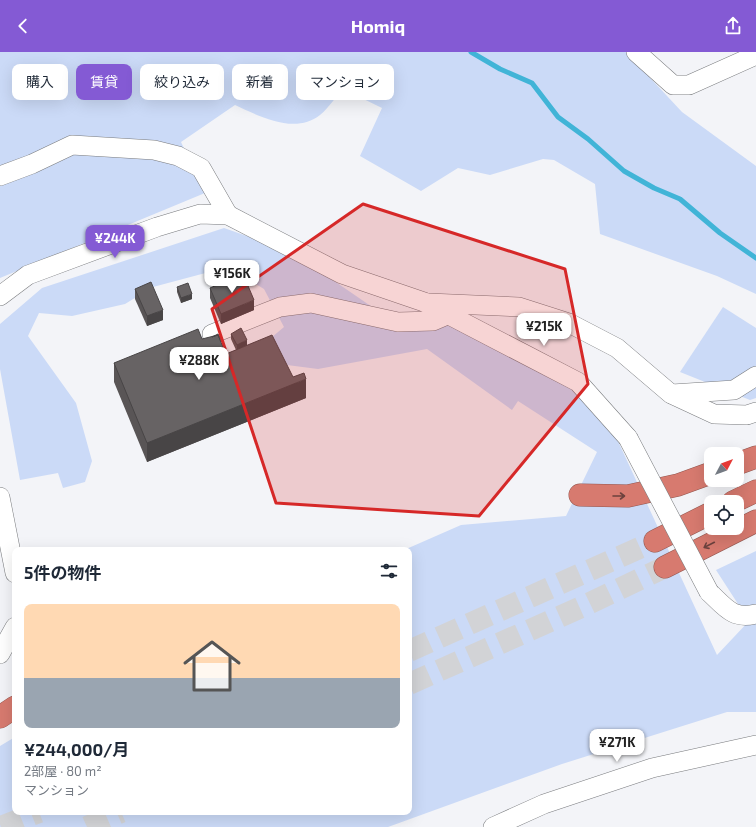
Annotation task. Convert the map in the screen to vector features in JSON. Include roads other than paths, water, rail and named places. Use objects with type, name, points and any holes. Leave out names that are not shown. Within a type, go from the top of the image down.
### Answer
[{"type":"highway","points":[[744,461],[756,457]]},
{"type":"highway","points":[[580,495],[628,496],[678,485],[704,476]]},
{"type":"highway","points":[[744,496],[756,490]]},
{"type":"highway","points":[[655,541],[704,516]]},
{"type":"highway","points":[[665,567],[756,521]]},
{"type":"highway","points":[[0,717],[12,709]]},
{"type":"street","points":[[636,52],[673,85],[689,85],[756,55]]},
{"type":"street","points":[[0,176],[32,164],[72,146],[154,150],[178,156],[201,168],[228,215]]},
{"type":"street","points":[[0,296],[28,275],[158,227],[200,214],[228,215],[342,274],[424,302],[578,382],[628,438],[710,592],[731,613],[745,617],[756,614]]},
{"type":"street","points":[[424,302],[519,307],[569,323],[617,348],[671,394],[714,414],[747,415],[756,412]]},
{"type":"street","points":[[212,334],[280,307],[311,303],[398,322],[433,321],[447,315]]},
{"type":"street","points":[[671,394],[734,390],[756,376]]},
{"type":"street","points":[[0,497],[12,558]]},
{"type":"street","points":[[0,654],[12,632]]},
{"type":"street","points":[[493,827],[544,804],[652,768],[756,745]]},
{"type":"waterway","points":[[471,52],[500,69],[532,83],[558,117],[588,139],[624,171],[654,188],[680,199],[720,233],[756,258]]},
{"type":"tunnel","points":[[412,650],[655,541]]},
{"type":"tunnel","points":[[412,683],[586,605],[665,567]]},
{"type":"tunnel","points":[[1,827],[31,815]]},
{"type":"tunnel","points":[[87,827],[114,815]]}]
